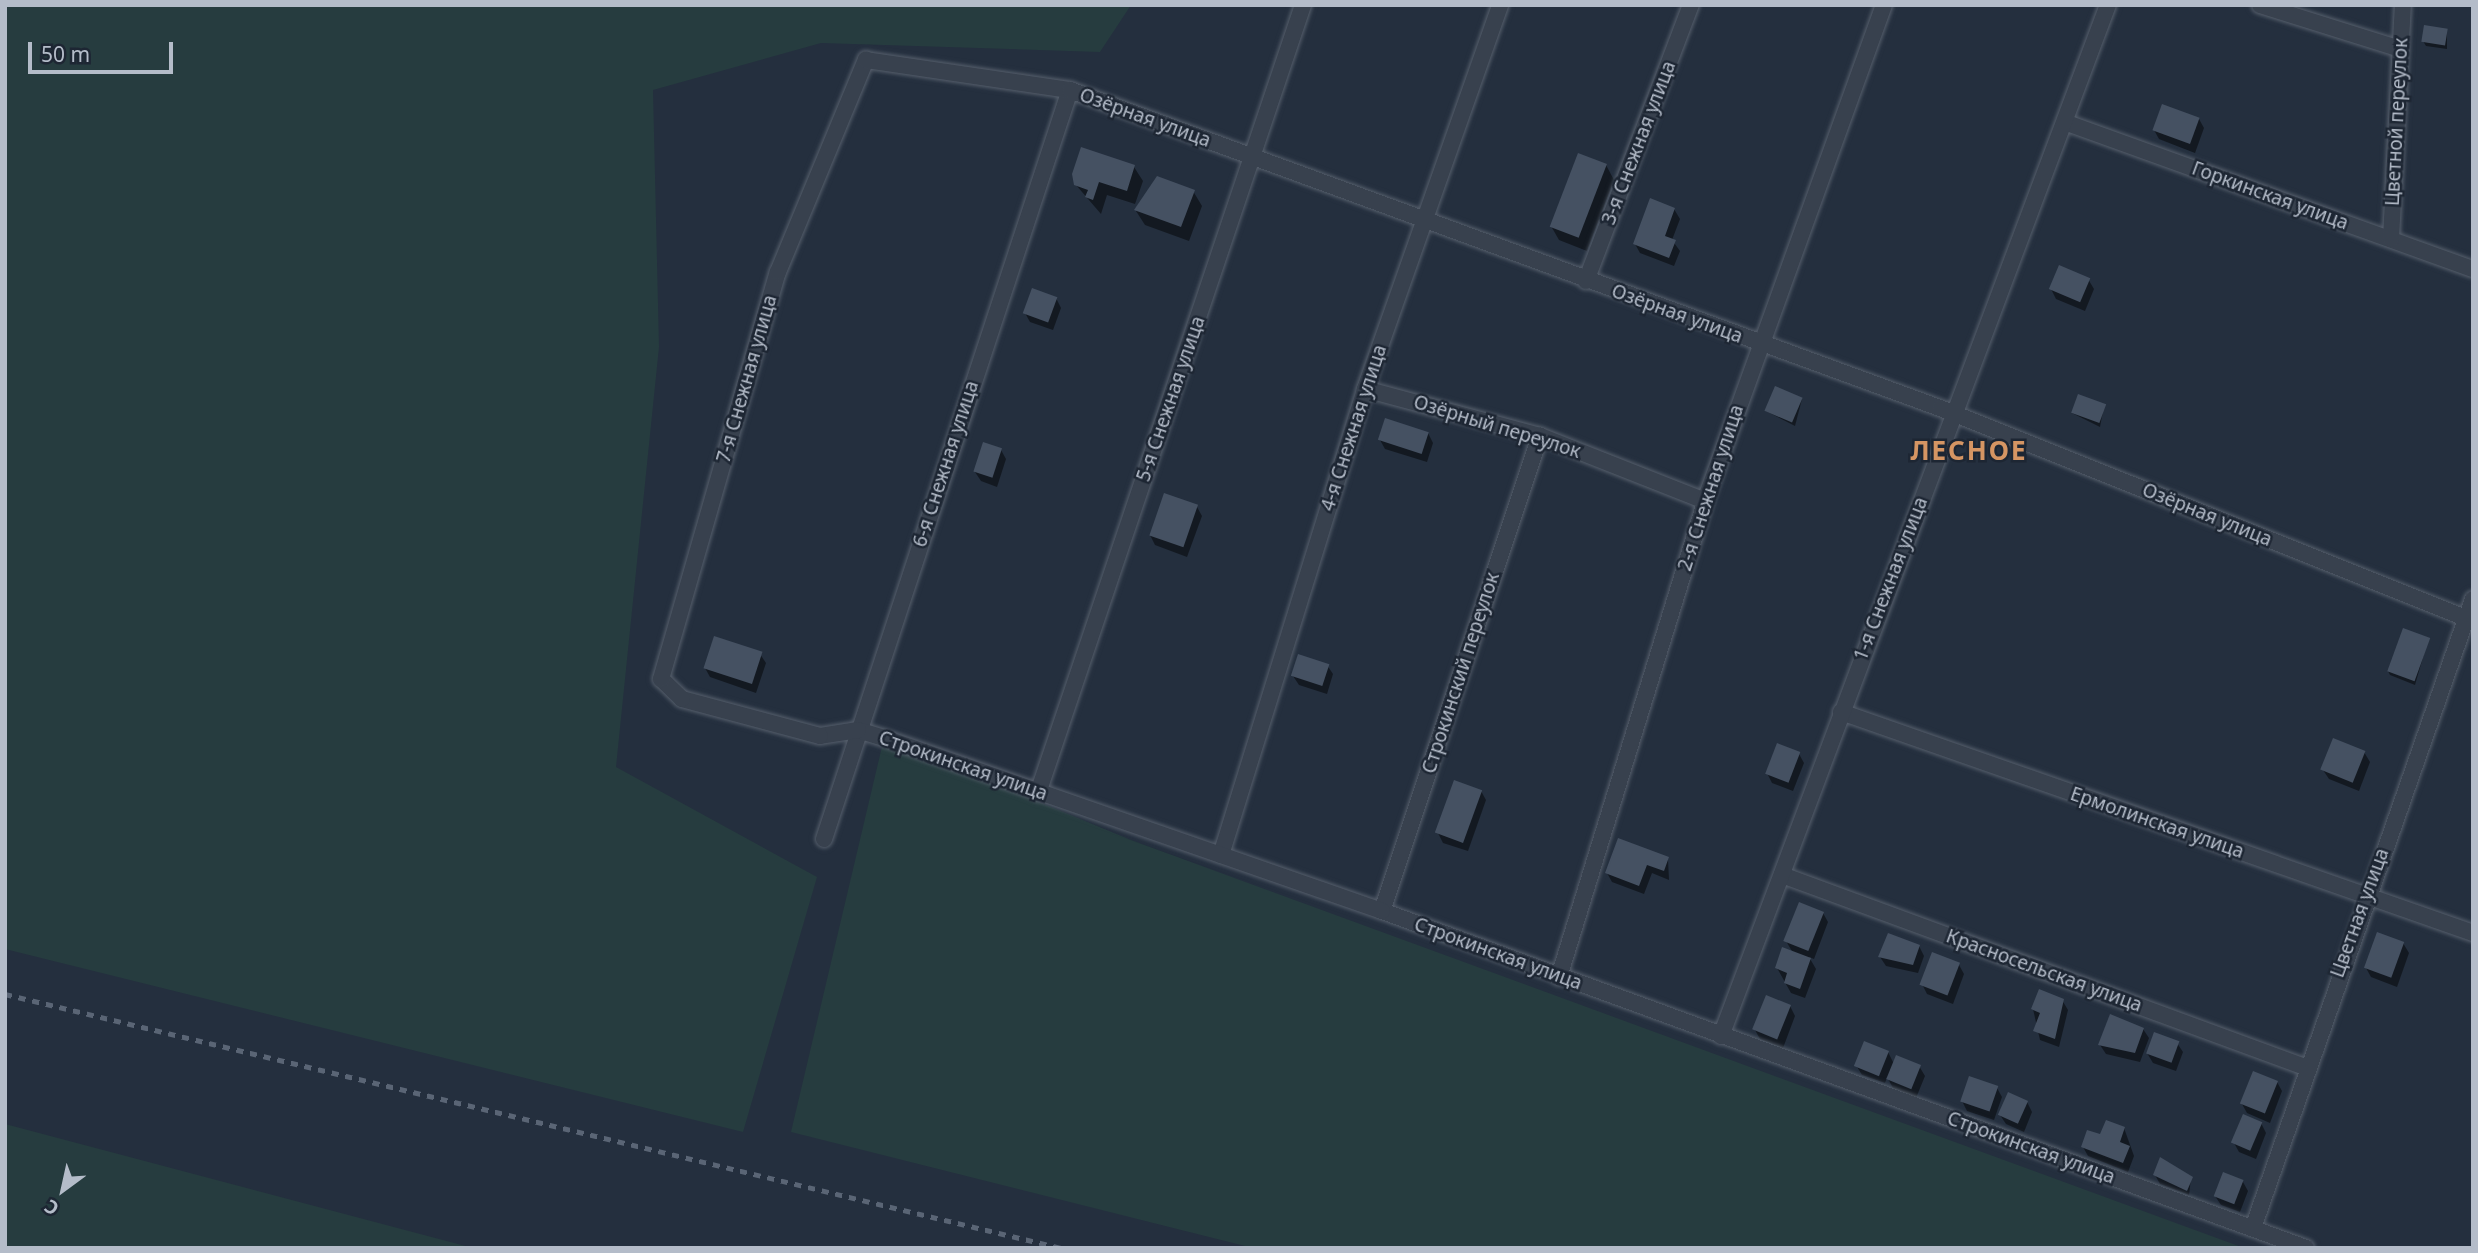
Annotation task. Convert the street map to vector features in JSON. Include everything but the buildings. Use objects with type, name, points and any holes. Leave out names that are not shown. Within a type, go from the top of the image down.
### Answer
[{"type":"street","name":"5-я Снежная улица","points":[[1038,793],[1303,5]]},
{"type":"street","name":"4-я Снежная улица","points":[[1221,855],[1365,388],[1422,219],[1500,5]]},
{"type":"street","name":"3-я Снежная улица","points":[[1586,281],[1691,5]]},
{"type":"street","name":"2-я Снежная улица","points":[[1559,977],[1705,501],[1759,343],[1884,5]]},
{"type":"street","name":"1-я Снежная улица","points":[[1721,1036],[1953,414],[2067,123],[2108,5]]},
{"type":"street","points":[[2260,5],[2400,50]]},
{"type":"street","name":"Цветной переулок","points":[[2391,239],[2403,5]]},
{"type":"street","name":"Озёрная улица","points":[[866,60],[1070,90],[1953,414],[2470,620]]},
{"type":"street","name":"7-я Снежная улица","points":[[682,699],[661,679],[677,619],[778,272],[866,60]]},
{"type":"street","name":"6-я Снежная улица","points":[[824,839],[1070,90]]},
{"type":"street","name":"Горкинская улица","points":[[2067,123],[2473,268]]},
{"type":"street","name":"Озёрный переулок","points":[[1365,388],[1540,436],[1705,501]]},
{"type":"street","name":"Строкинский переулок","points":[[1382,911],[1540,436]]},
{"type":"street","name":"Цветная улица","points":[[2253,1228],[2305,1067],[2365,897],[2470,620],[2473,599]]},
{"type":"street","name":"Строкинская улица","points":[[682,699],[820,736],[858,730],[1382,911],[2306,1248]]},
{"type":"street","name":"Ермолинская улица","points":[[1841,712],[2473,933]]},
{"type":"street","name":"Красносельская улица","points":[[1782,876],[2305,1067]]},
{"type":"green space","points":[[5,5],[1131,5],[1100,52],[821,43],[653,90],[659,347],[616,767],[817,877],[743,1132],[5,949]]},
{"type":"green space","points":[[884,738],[1131,840],[2244,1248],[1253,1248],[791,1132]]},
{"type":"green space","points":[[5,1124],[473,1248],[5,1248]]},
{"type":"railway","points":[[5,994],[1061,1248]]},
{"type":"district","name":"ЛЕСНОЕ","points":[[1969,451]]}]
